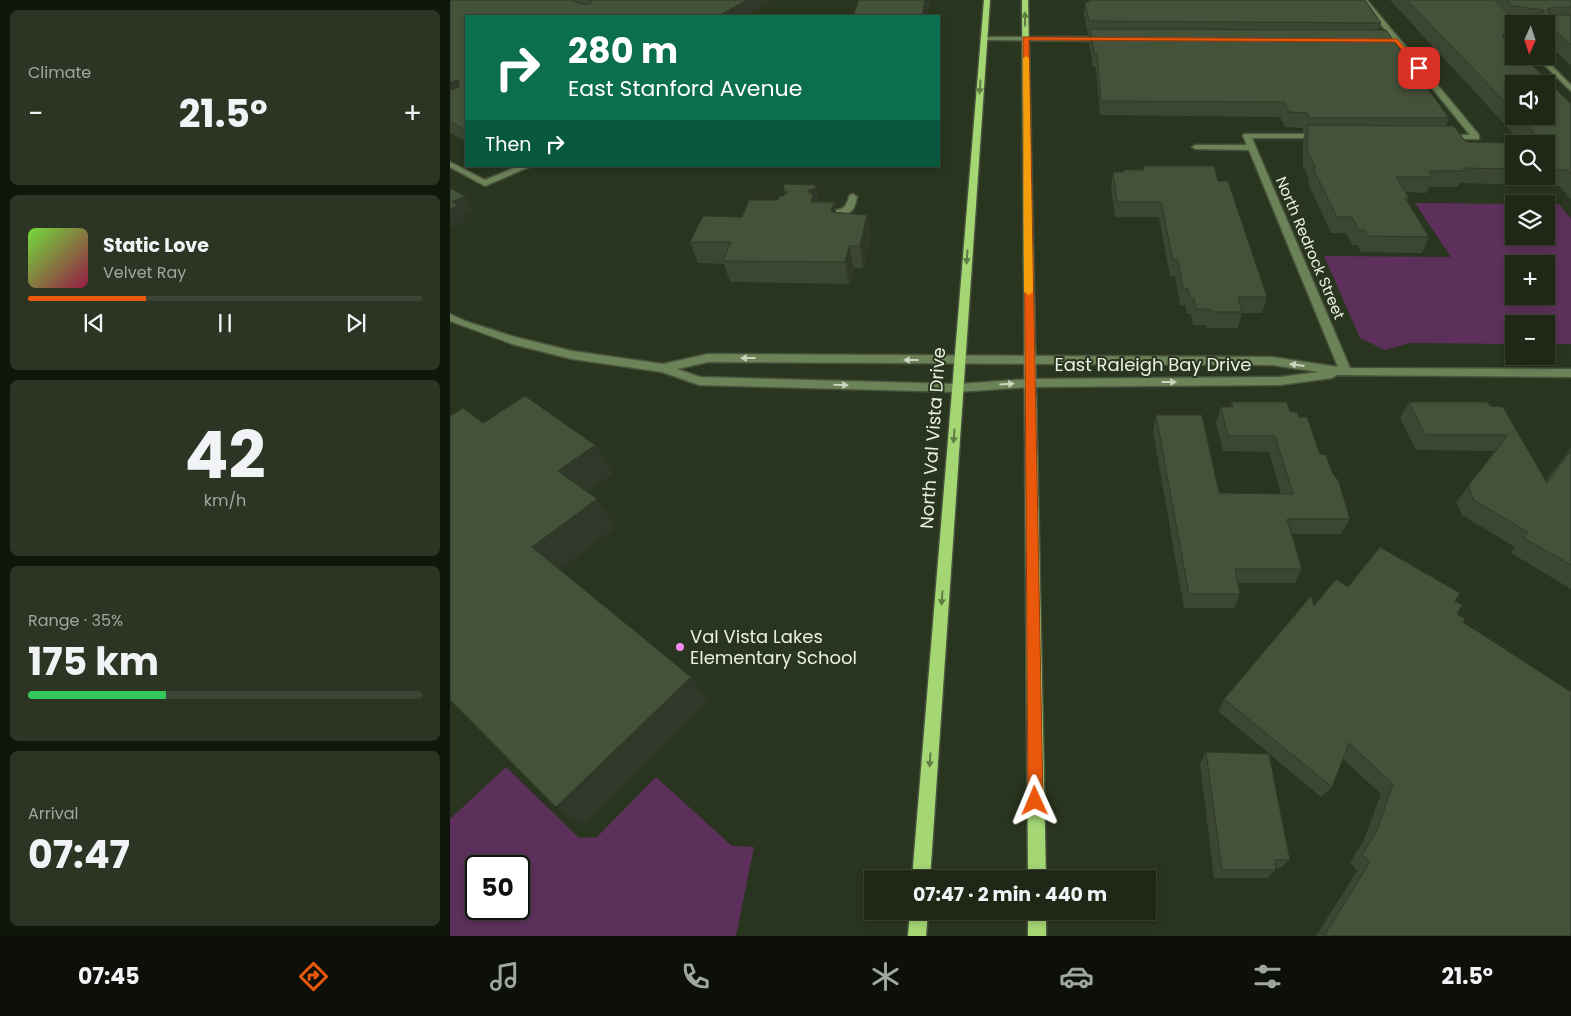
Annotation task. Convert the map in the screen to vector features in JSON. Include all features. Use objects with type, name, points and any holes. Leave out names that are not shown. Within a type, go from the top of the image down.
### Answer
[{"type":"main road","name":"North Val Vista Drive","points":[[922,870],[986,0]]},
{"type":"main road","points":[[1024,0],[1036,870]]},
{"type":"main road","points":[[917,936],[918,920]]},
{"type":"main road","points":[[1037,920],[1037,936]]},
{"type":"street","points":[[1364,0],[1476,137],[1436,137]]},
{"type":"street","points":[[1481,0],[1504,23]]},
{"type":"street","points":[[983,38],[1114,39]]},
{"type":"street","points":[[1387,40],[1397,40]]},
{"type":"street","points":[[1547,65],[1571,89]]},
{"type":"street","name":"North Redrock Street","points":[[1326,136],[1247,136],[1346,372]]},
{"type":"street","points":[[1196,147],[1252,148]]},
{"type":"street","points":[[450,164],[485,183],[525,167]]},
{"type":"street","points":[[818,213],[844,212],[853,197]]},
{"type":"street","name":"East Raleigh Bay Drive","points":[[450,317],[461,323],[512,340],[572,355],[663,368],[699,381],[958,388],[1030,383],[1280,381],[1346,372],[1571,373]]},
{"type":"street","name":"East Raleigh Bay Drive","points":[[663,368],[708,358],[1272,361],[1346,372]]},
{"type":"shaded area","points":[[1415,203],[1505,204],[1505,245],[1555,245],[1555,204],[1559,204],[1571,219],[1571,344],[1555,344],[1555,315],[1505,315],[1505,344],[1410,343],[1385,350],[1360,338],[1324,256],[1451,257]]},
{"type":"shaded area","points":[[506,767],[579,838],[597,837],[656,777],[732,846],[754,847],[736,936],[450,936],[450,819]]},
{"type":"building","points":[[450,0],[570,0],[581,4],[590,4],[592,2],[587,0],[747,0],[720,15],[465,15],[465,130],[450,122],[450,90],[459,87],[459,80],[450,82]]},
{"type":"building","points":[[859,0],[925,0],[922,15],[853,15]]},
{"type":"building","points":[[1089,0],[1365,0],[1381,23],[1089,21],[1085,2],[1090,2]]},
{"type":"building","points":[[1407,0],[1494,0],[1510,15],[1505,15],[1505,33],[1502,36],[1505,39],[1505,65],[1532,65],[1542,75],[1505,75],[1505,102]]},
{"type":"building","points":[[1506,0],[1571,0],[1571,7],[1553,7],[1548,9],[1548,12],[1553,15],[1537,15],[1535,13],[1543,13],[1544,10],[1513,6]]},
{"type":"building","points":[[1555,15],[1571,15],[1571,45],[1555,31]]},
{"type":"building","points":[[1090,29],[1386,30],[1449,118],[1308,118],[1308,113],[1289,112],[1284,102],[1101,101],[1097,53],[1094,53]]},
{"type":"building","points":[[1555,88],[1571,104],[1571,174],[1568,170],[1555,170],[1555,135],[1536,135],[1527,125],[1555,125]]},
{"type":"building","points":[[1308,125],[1454,126],[1466,142],[1505,143],[1505,169],[1463,168],[1465,171],[1429,171],[1433,177],[1396,177],[1409,198],[1405,198],[1429,237],[1368,236],[1364,230],[1359,230],[1352,217],[1337,217],[1313,168],[1316,168],[1307,151]]},
{"type":"building","points":[[1143,166],[1214,166],[1218,181],[1228,181],[1267,297],[1238,297],[1242,312],[1211,312],[1210,309],[1196,309],[1194,298],[1190,298],[1188,289],[1183,289],[1178,260],[1173,260],[1161,202],[1117,202],[1113,172],[1144,170]]},
{"type":"building","points":[[784,184],[816,185],[815,188],[808,191],[813,195],[811,202],[834,202],[831,212],[867,215],[860,246],[849,246],[845,262],[723,261],[731,242],[690,242],[703,216],[742,217],[749,200],[778,200],[779,196],[783,196],[788,192],[783,187]]},
{"type":"building","points":[[450,188],[465,196],[452,202],[458,205],[450,209]]},
{"type":"building","points":[[525,396],[595,445],[558,471],[597,499],[532,547],[691,677],[556,807],[450,700],[450,416],[463,408],[483,423]]},
{"type":"building","points":[[1232,402],[1287,402],[1290,412],[1297,412],[1299,417],[1307,417],[1320,454],[1326,455],[1332,472],[1339,482],[1350,519],[1287,519],[1302,569],[1235,569],[1240,594],[1189,594],[1156,415],[1202,415],[1219,493],[1293,494],[1275,436],[1228,436],[1221,407],[1233,407]]},
{"type":"building","points":[[1409,402],[1488,402],[1490,406],[1503,407],[1547,483],[1571,450],[1571,565],[1524,538],[1528,532],[1474,500],[1468,486],[1508,435],[1425,435]]},
{"type":"building","points":[[1380,547],[1460,593],[1455,601],[1462,605],[1457,614],[1465,619],[1463,622],[1571,692],[1571,936],[1324,936],[1370,862],[1362,854],[1376,833],[1393,784],[1349,743],[1332,787],[1224,699],[1311,596],[1314,606],[1336,579],[1348,587]]},
{"type":"building","points":[[1206,752],[1269,754],[1290,860],[1275,860],[1276,870],[1222,870]]},
{"type":"slow traffic","points":[[1026,58],[1029,292]]},
{"type":"place","name":"Val Vista Lakes Elementary School","points":[[680,647]]},
{"type":"route","points":[[1035,801],[1026,38],[1397,40],[1419,68]]}]
